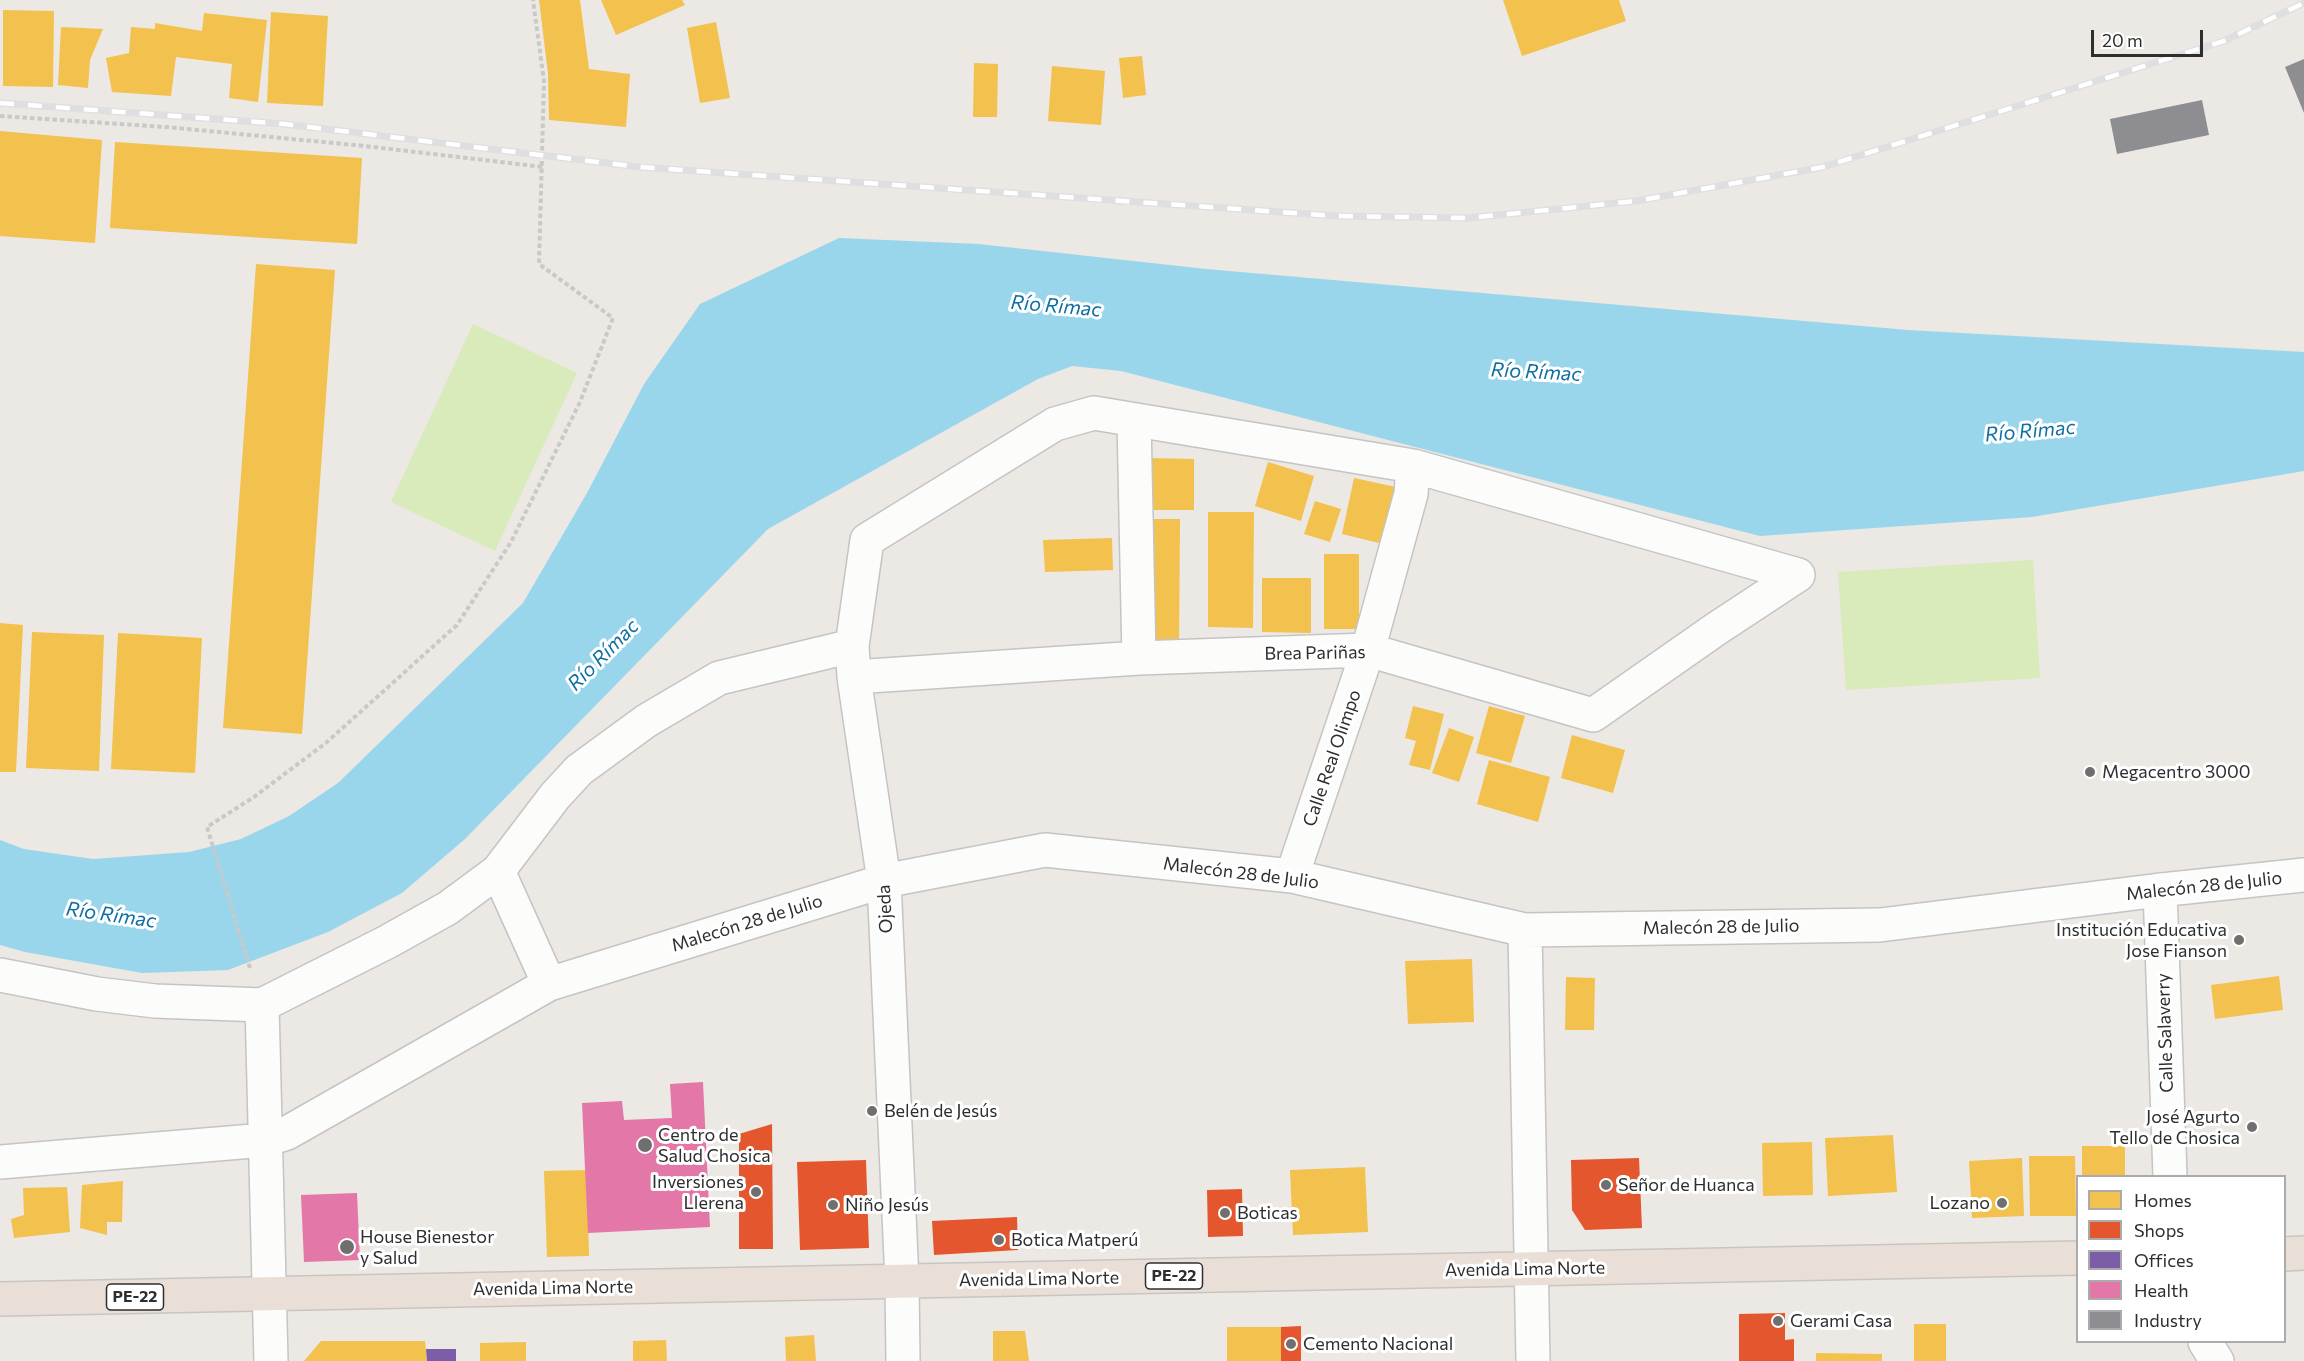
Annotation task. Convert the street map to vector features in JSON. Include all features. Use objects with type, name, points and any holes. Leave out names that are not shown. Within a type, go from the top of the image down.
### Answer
[{"type":"highway","points":[[2286,1254],[2304,1253]]},
{"type":"highway","name":"Avenida Lima Norte","points":[[0,1299],[2076,1258]]},
{"type":"street","name":"Ojeda","points":[[903,1361],[902,1281],[884,881],[853,661],[867,540],[1055,424],[1094,413],[1134,421]]},
{"type":"street","points":[[1139,658],[1134,421],[1413,466]]},
{"type":"street","name":"Brea Pariñas","points":[[262,1005],[387,942],[438,913],[498,871],[555,796],[579,770],[646,721],[719,678],[853,661],[1139,658],[1368,650],[1593,715],[1798,575],[1413,466]]},
{"type":"street","name":"Calle Real Olimpo","points":[[1292,876],[1368,650],[1411,494],[1413,466]]},
{"type":"street","name":"Malecón 28 de Julio","points":[[0,1161],[265,1140],[287,1133],[549,984],[884,881],[1044,850],[1292,876],[1525,930],[1880,925],[2160,890],[2304,876]]},
{"type":"street","points":[[498,871],[549,984]]},
{"type":"street","name":"Calle Salaverry","points":[[2160,890],[2170,1175]]},
{"type":"street","points":[[1525,930],[1533,1361]]},
{"type":"street","points":[[0,975],[86,992],[155,1001],[262,1005],[271,1361]]},
{"type":"street","points":[[2206,1343],[2217,1361]]},
{"type":"path","points":[[251,970],[207,827],[254,797],[327,742],[457,625],[511,542],[580,402],[613,318],[539,264],[544,81],[533,0]]},
{"type":"path","points":[[0,116],[189,129],[365,146],[543,167]]},
{"type":"green space","points":[[473,324],[577,373],[495,551],[391,502]]},
{"type":"green space","points":[[2033,560],[2040,678],[1846,690],[1838,572]]},
{"type":"water","name":"Río Rímac","points":[[839,238],[979,244],[1206,269],[1908,330],[2304,352],[2304,471],[2032,517],[1760,536],[1121,371],[1072,366],[1038,379],[768,529],[465,839],[402,893],[328,932],[228,970],[142,973],[25,952],[0,945],[0,840],[24,849],[93,859],[189,852],[241,839],[289,816],[338,783],[523,603],[587,493],[644,384],[700,304]]},
{"type":"building: Homes","points":[[539,0],[580,0],[589,69],[630,74],[626,127],[549,120],[548,74]]},
{"type":"building: Homes","points":[[601,0],[682,0],[685,5],[616,35]]},
{"type":"building: Homes","points":[[1503,0],[1619,0],[1626,21],[1522,56]]},
{"type":"building: Homes","points":[[3,10],[54,11],[53,87],[3,86]]},
{"type":"building: Homes","points":[[271,12],[328,16],[323,106],[267,103]]},
{"type":"building: Homes","points":[[204,13],[267,20],[258,102],[229,98],[232,64],[176,57],[171,96],[112,92],[106,58],[129,53],[131,27],[155,29],[155,23],[202,31]]},
{"type":"building: Homes","points":[[716,22],[730,98],[700,103],[687,28]]},
{"type":"building: Homes","points":[[61,27],[103,29],[90,60],[88,88],[58,85]]},
{"type":"building: Homes","points":[[1142,56],[1146,95],[1123,98],[1119,58]]},
{"type":"building: Homes","points":[[974,63],[998,64],[997,117],[973,117]]},
{"type":"building: Homes","points":[[1052,66],[1105,71],[1101,125],[1048,121]]},
{"type":"building: Homes","points":[[0,131],[102,140],[95,243],[0,236]]},
{"type":"building: Homes","points":[[115,142],[362,158],[357,244],[110,228]]},
{"type":"building: Homes","points":[[256,264],[335,270],[302,734],[223,728]]},
{"type":"building: Homes","points":[[1146,458],[1194,459],[1194,510],[1146,510]]},
{"type":"building: Homes","points":[[1268,462],[1314,476],[1301,521],[1255,506]]},
{"type":"building: Homes","points":[[1354,478],[1396,487],[1383,544],[1342,534]]},
{"type":"building: Homes","points":[[1315,501],[1341,509],[1330,542],[1304,534]]},
{"type":"building: Homes","points":[[1208,512],[1254,512],[1253,628],[1208,627]]},
{"type":"building: Homes","points":[[1141,519],[1180,519],[1179,645],[1141,645]]},
{"type":"building: Homes","points":[[1112,538],[1113,570],[1045,572],[1043,540]]},
{"type":"building: Homes","points":[[1324,554],[1359,554],[1359,629],[1324,629]]},
{"type":"building: Homes","points":[[1262,578],[1311,578],[1311,633],[1262,632]]},
{"type":"building: Homes","points":[[0,623],[23,625],[16,772],[0,772]]},
{"type":"building: Homes","points":[[32,632],[104,635],[99,771],[26,768]]},
{"type":"building: Homes","points":[[118,633],[202,638],[195,773],[111,769]]},
{"type":"building: Homes","points":[[1413,706],[1444,714],[1430,770],[1409,765],[1416,741],[1405,738]]},
{"type":"building: Homes","points":[[1489,706],[1525,716],[1511,763],[1476,753]]},
{"type":"building: Homes","points":[[1449,728],[1474,737],[1459,782],[1432,773]]},
{"type":"building: Homes","points":[[1572,735],[1625,750],[1613,793],[1561,778]]},
{"type":"building: Homes","points":[[1489,760],[1550,777],[1538,822],[1477,804]]},
{"type":"building: Homes","points":[[1472,959],[1474,1022],[1408,1024],[1405,961]]},
{"type":"building: Homes","points":[[2279,976],[2283,1010],[2215,1019],[2211,985]]},
{"type":"building: Homes","points":[[1566,977],[1595,978],[1594,1030],[1565,1030]]},
{"type":"building: Homes","points":[[1893,1135],[1897,1192],[1828,1196],[1825,1138]]},
{"type":"building: Homes","points":[[1812,1142],[1813,1195],[1763,1196],[1762,1143]]},
{"type":"building: Homes","points":[[2082,1146],[2125,1146],[2125,1175],[2082,1175]]},
{"type":"building: Homes","points":[[2029,1156],[2075,1156],[2076,1216],[2030,1216]]},
{"type":"building: Homes","points":[[2022,1158],[2024,1216],[1972,1218],[1969,1161]]},
{"type":"building: Homes","points":[[1365,1167],[1368,1232],[1293,1235],[1290,1170]]},
{"type":"building: Homes","points":[[587,1170],[589,1256],[547,1257],[544,1171]]},
{"type":"building: Homes","points":[[123,1181],[122,1222],[107,1222],[107,1235],[80,1228],[82,1185]]},
{"type":"building: Homes","points":[[67,1187],[70,1232],[14,1238],[11,1219],[24,1215],[23,1188]]},
{"type":"building: Homes","points":[[1914,1324],[1946,1324],[1946,1361],[1914,1361]]},
{"type":"building: Homes","points":[[1227,1327],[1281,1327],[1281,1361],[1227,1361]]},
{"type":"building: Homes","points":[[993,1331],[1025,1331],[1029,1361],[993,1361]]},
{"type":"building: Homes","points":[[814,1335],[816,1361],[786,1361],[785,1337]]},
{"type":"building: Homes","points":[[666,1340],[667,1361],[633,1361],[633,1341]]},
{"type":"building: Homes","points":[[321,1341],[425,1341],[427,1361],[304,1361]]},
{"type":"building: Homes","points":[[526,1342],[526,1361],[480,1361],[480,1343]]},
{"type":"building: Homes","points":[[1816,1353],[1882,1354],[1882,1361],[1816,1361]]},
{"type":"building: Shops","name":"Inversiones Llerena","points":[[772,1124],[773,1249],[739,1249],[739,1134]]},
{"type":"building: Shops","name":"Señor de Huanca","points":[[1639,1158],[1642,1228],[1585,1230],[1572,1210],[1571,1160]]},
{"type":"building: Shops","name":"Niño Jesús","points":[[866,1160],[869,1248],[800,1250],[797,1162]]},
{"type":"building: Shops","name":"Boticas","points":[[1242,1189],[1243,1236],[1208,1237],[1207,1190]]},
{"type":"building: Shops","points":[[1017,1217],[1018,1250],[934,1255],[932,1221]]},
{"type":"building: Shops","points":[[1785,1313],[1785,1340],[1794,1339],[1794,1361],[1739,1361],[1739,1314]]},
{"type":"building: Shops","name":"Cemento Nacional","points":[[1301,1326],[1301,1361],[1281,1361],[1281,1327]]},
{"type":"building: Offices","points":[[426,1349],[456,1349],[456,1361],[427,1361]]},
{"type":"building: Health","name":"Centro de Salud Chosica","points":[[703,1082],[710,1227],[588,1233],[582,1103],[622,1101],[624,1120],[672,1118],[670,1084]]},
{"type":"building: Health","points":[[357,1193],[360,1260],[304,1262],[301,1195]]},
{"type":"building: Industry","points":[[2304,59],[2304,113],[2285,67]]},
{"type":"building: Industry","points":[[2202,100],[2209,135],[2117,154],[2110,119]]},
{"type":"railway","points":[[0,103],[284,124],[639,167],[1337,216],[1469,218],[1636,201],[1823,167],[2224,41],[2304,3]]},
{"type":"place","name":"Megacentro 3000","points":[[2090,772]]},
{"type":"place","name":"Institución Educativa Jose Fianson","points":[[2239,940]]},
{"type":"place","name":"Belén de Jesús","points":[[872,1111]]},
{"type":"place","name":"José Agurto Tello de Chosica","points":[[2252,1127]]},
{"type":"place","name":"Centro de Salud Chosica","points":[[645,1145]]},
{"type":"place","name":"Señor de Huanca","points":[[1606,1185]]},
{"type":"place","name":"Inversiones Llerena","points":[[756,1192]]},
{"type":"place","name":"Lozano","points":[[2002,1203]]},
{"type":"place","name":"Niño Jesús","points":[[833,1205]]},
{"type":"place","name":"Boticas","points":[[1225,1213]]},
{"type":"place","name":"Botica Matperú","points":[[999,1240]]},
{"type":"place","name":"House Bienestor y Salud","points":[[347,1247]]},
{"type":"place","name":"Gerami Casa","points":[[1778,1321]]},
{"type":"place","name":"Cemento Nacional","points":[[1291,1344]]}]
